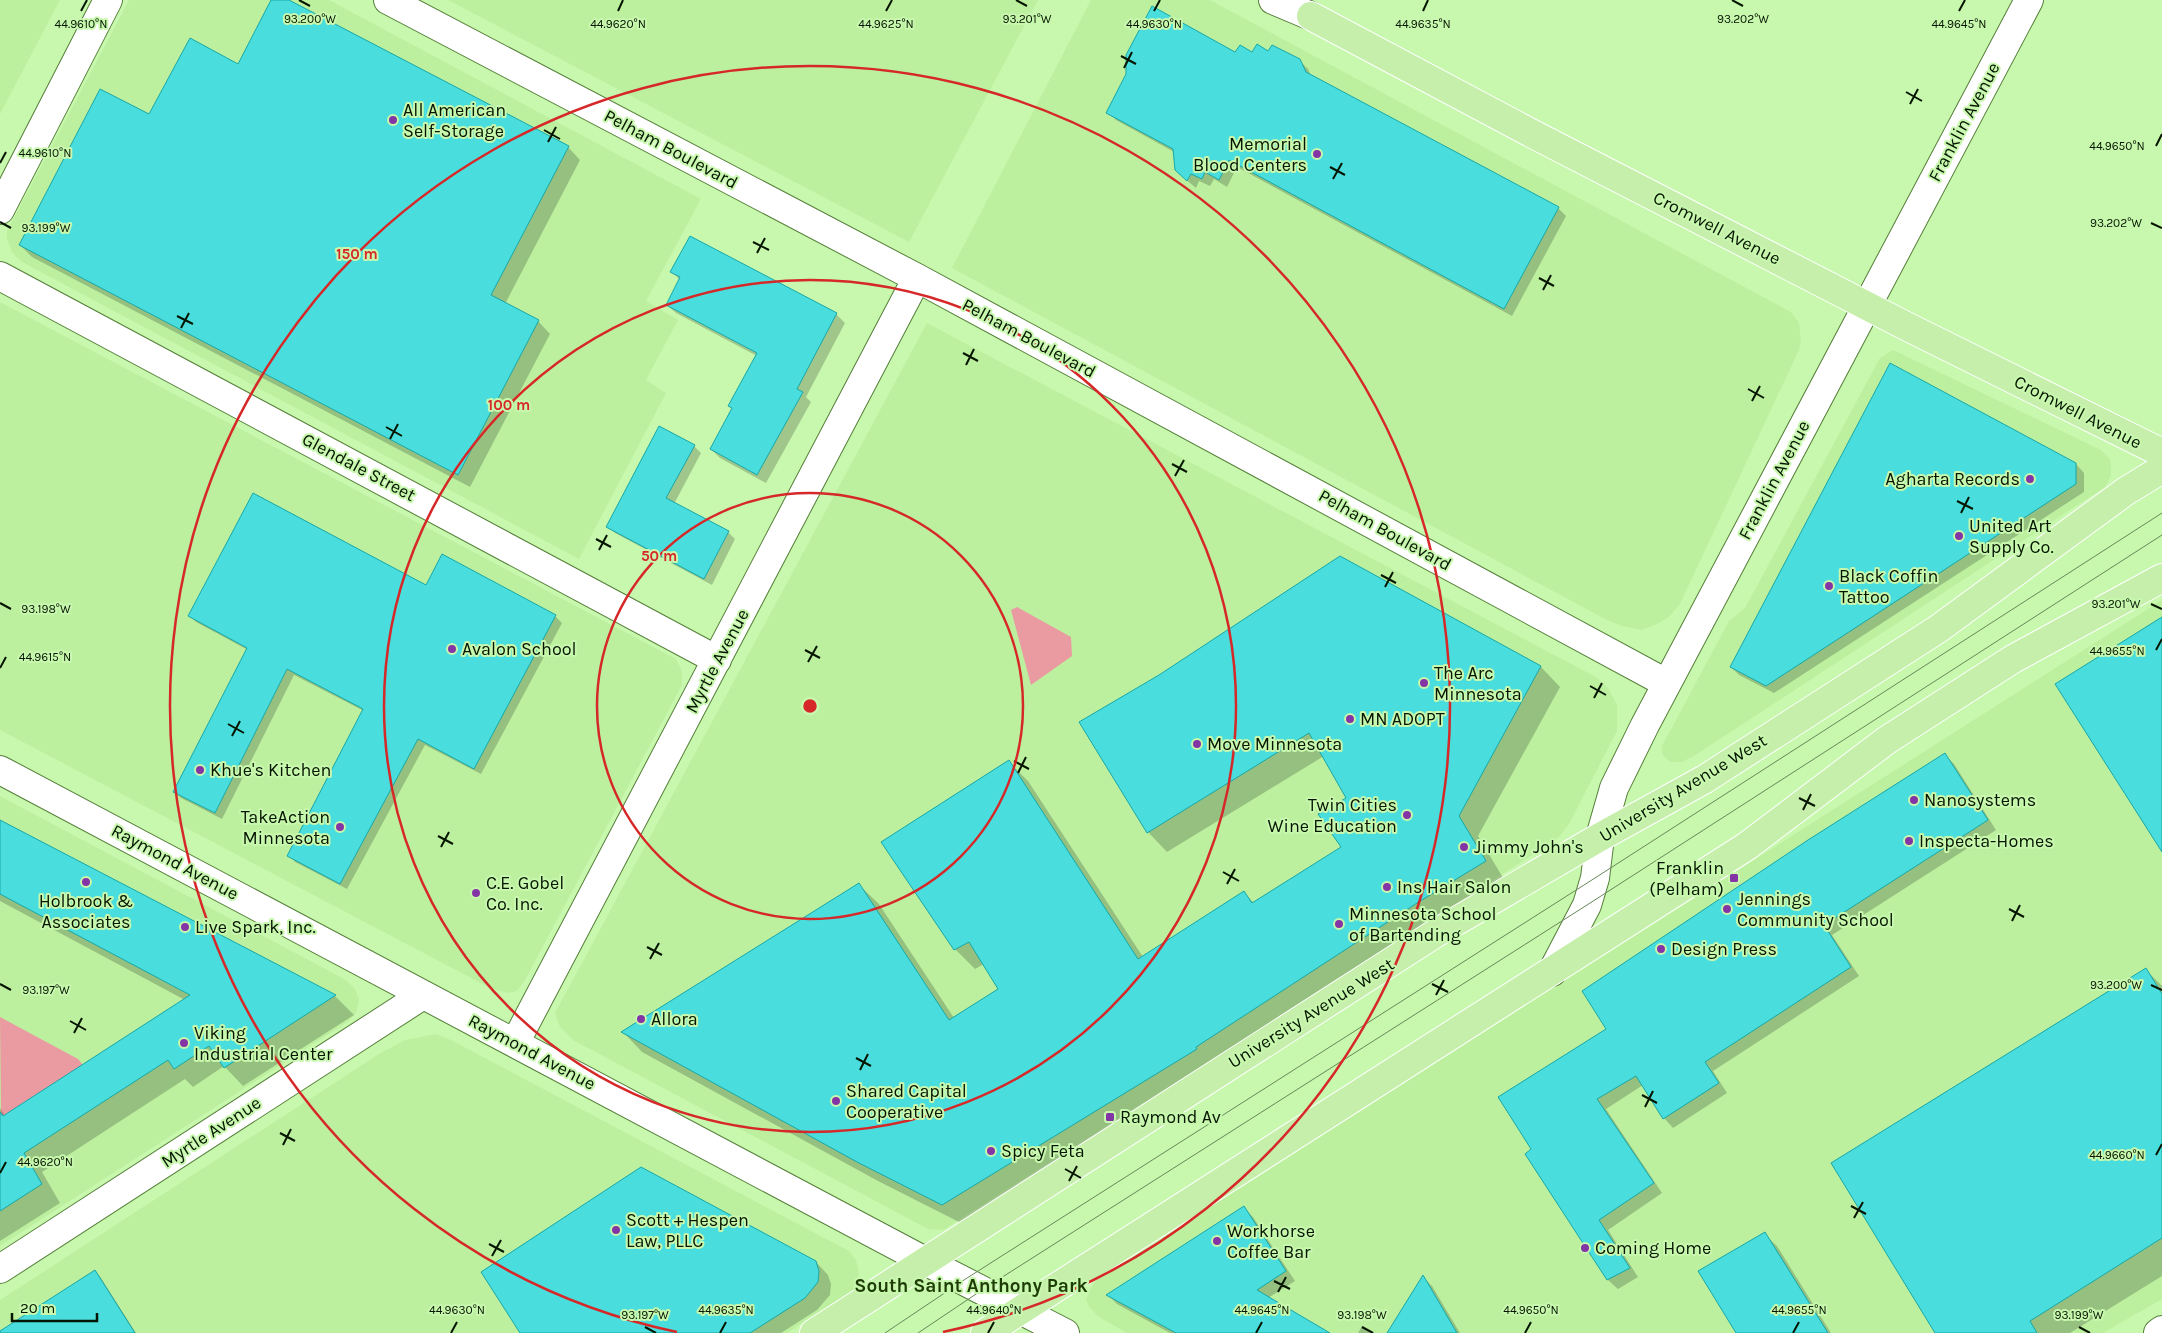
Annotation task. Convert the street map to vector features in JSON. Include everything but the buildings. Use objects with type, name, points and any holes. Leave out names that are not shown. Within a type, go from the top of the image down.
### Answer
[{"type":"main road","name":"Cromwell Avenue","points":[[1311,16],[1546,141],[2162,453]]},
{"type":"main road","name":"University Avenue West","points":[[814,1333],[1436,933],[1600,837],[1705,779],[1938,629],[2126,491],[2162,469]]},
{"type":"main road","points":[[985,1333],[1747,846],[1887,740],[2013,659],[2162,578]]},
{"type":"street","points":[[0,210],[108,0]]},
{"type":"street","name":"Pelham Boulevard","points":[[388,0],[917,278],[1666,683]]},
{"type":"street","name":"Cromwell Avenue","points":[[1273,0],[1311,16]]},
{"type":"street","name":"Franklin Avenue","points":[[1552,972],[1587,905],[1595,878],[1600,837],[1614,788],[1666,683],[2029,0]]},
{"type":"street","name":"Glendale Street","points":[[0,276],[717,660]]},
{"type":"street","name":"Myrtle Avenue","points":[[515,1043],[917,278]]},
{"type":"street","name":"Raymond Avenue","points":[[0,770],[925,1261],[1065,1333]]},
{"type":"street","name":"Myrtle Avenue","points":[[0,1269],[423,994]]},
{"type":"street","points":[[2158,1333],[2162,1330]]},
{"type":"shaded area","points":[[0,0],[60,0],[0,114]]},
{"type":"shaded area","points":[[129,0],[329,0],[701,199],[646,301],[678,320],[646,380],[666,393],[579,559],[22,262],[12,252],[7,239],[7,231]]},
{"type":"shaded area","points":[[448,0],[1038,0],[909,242]]},
{"type":"shaded area","points":[[1091,0],[1210,0],[1791,312],[1799,323],[1801,340],[1799,350],[1680,604],[1669,617],[1641,630],[1622,626],[1607,620],[952,268]]},
{"type":"shaded area","points":[[0,302],[676,659],[682,671],[682,685],[524,982],[517,991],[508,993],[492,989],[0,730]]},
{"type":"shaded area","points":[[927,323],[1596,677],[1608,688],[1617,705],[1617,731],[1569,824],[1559,837],[943,1230],[928,1229],[573,1040],[560,1027],[555,1013]]},
{"type":"shaded area","points":[[1893,350],[2101,450],[2110,459],[2111,476],[2105,487],[1694,756],[1682,762],[1670,762],[1662,754],[1662,746],[1729,621],[1745,608],[1880,358]]},
{"type":"shaded area","points":[[2162,600],[2162,1299],[2103,1333],[1127,1333],[1099,1317],[1089,1307],[1086,1299],[1097,1279]]},
{"type":"shaded area","points":[[1017,607],[1071,637],[1072,656],[1031,685],[1011,610]]},
{"type":"shaded area","points":[[0,796],[346,980],[355,989],[359,999],[356,1013],[349,1021],[0,1246]]},
{"type":"shaded area","points":[[0,1017],[78,1059],[83,1065],[1,1117]]},
{"type":"shaded area","points":[[436,1034],[451,1040],[849,1251],[856,1260],[859,1273],[857,1285],[852,1292],[787,1333],[0,1333],[0,1300],[379,1054],[405,1040]]},
{"type":"tram line","points":[[885,1333],[964,1280],[1595,878],[2162,513]]},
{"type":"tram line","points":[[918,1333],[982,1290],[1587,905],[2162,535]]},
{"type":"place","name":"All American Self-Storage","points":[[393,120]]},
{"type":"place","name":"Memorial Blood Centers","points":[[1317,154]]},
{"type":"place","name":"Agharta Records","points":[[2030,479]]},
{"type":"place","name":"United Art Supply Co.","points":[[1959,536]]},
{"type":"place","name":"Black Coffin Tattoo","points":[[1829,586]]},
{"type":"place","name":"Avalon School","points":[[452,649]]},
{"type":"place","name":"The Arc Minnesota","points":[[1424,683]]},
{"type":"place","name":"MN ADOPT","points":[[1350,719]]},
{"type":"place","name":"Move Minnesota","points":[[1197,744]]},
{"type":"place","name":"Khue's Kitchen","points":[[200,770]]},
{"type":"place","name":"Nanosystems","points":[[1914,800]]},
{"type":"place","name":"Twin Cities Wine Education","points":[[1407,815]]},
{"type":"place","name":"TakeAction Minnesota","points":[[340,827]]},
{"type":"place","name":"Inspecta-Homes","points":[[1909,841]]},
{"type":"place","name":"Jimmy John's","points":[[1464,847]]},
{"type":"place","name":"Franklin (Pelham)","points":[[1734,878]]},
{"type":"place","name":"Holbrook & Associates","points":[[86,882]]},
{"type":"place","name":"Ins Hair Salon","points":[[1387,887]]},
{"type":"place","name":"C.E. Gobel Co. Inc.","points":[[476,893]]},
{"type":"place","name":"Jennings Community School","points":[[1727,909]]},
{"type":"place","name":"Minnesota School of Bartending","points":[[1339,924]]},
{"type":"place","name":"Live Spark, Inc.","points":[[185,927]]},
{"type":"place","name":"Design Press","points":[[1661,949]]},
{"type":"place","name":"Allora","points":[[641,1019]]},
{"type":"place","name":"Viking Industrial Center","points":[[184,1043]]},
{"type":"place","name":"Shared Capital Cooperative","points":[[836,1101]]},
{"type":"place","name":"Raymond Av","points":[[1110,1117]]},
{"type":"place","name":"Spicy Feta","points":[[991,1151]]},
{"type":"place","name":"Scott + Hespen Law, PLLC","points":[[616,1230]]},
{"type":"place","name":"Workhorse Coffee Bar","points":[[1217,1241]]},
{"type":"place","name":"Coming Home","points":[[1585,1248]]},
{"type":"district","name":"South Saint Anthony Park","points":[[971,1285]]}]
